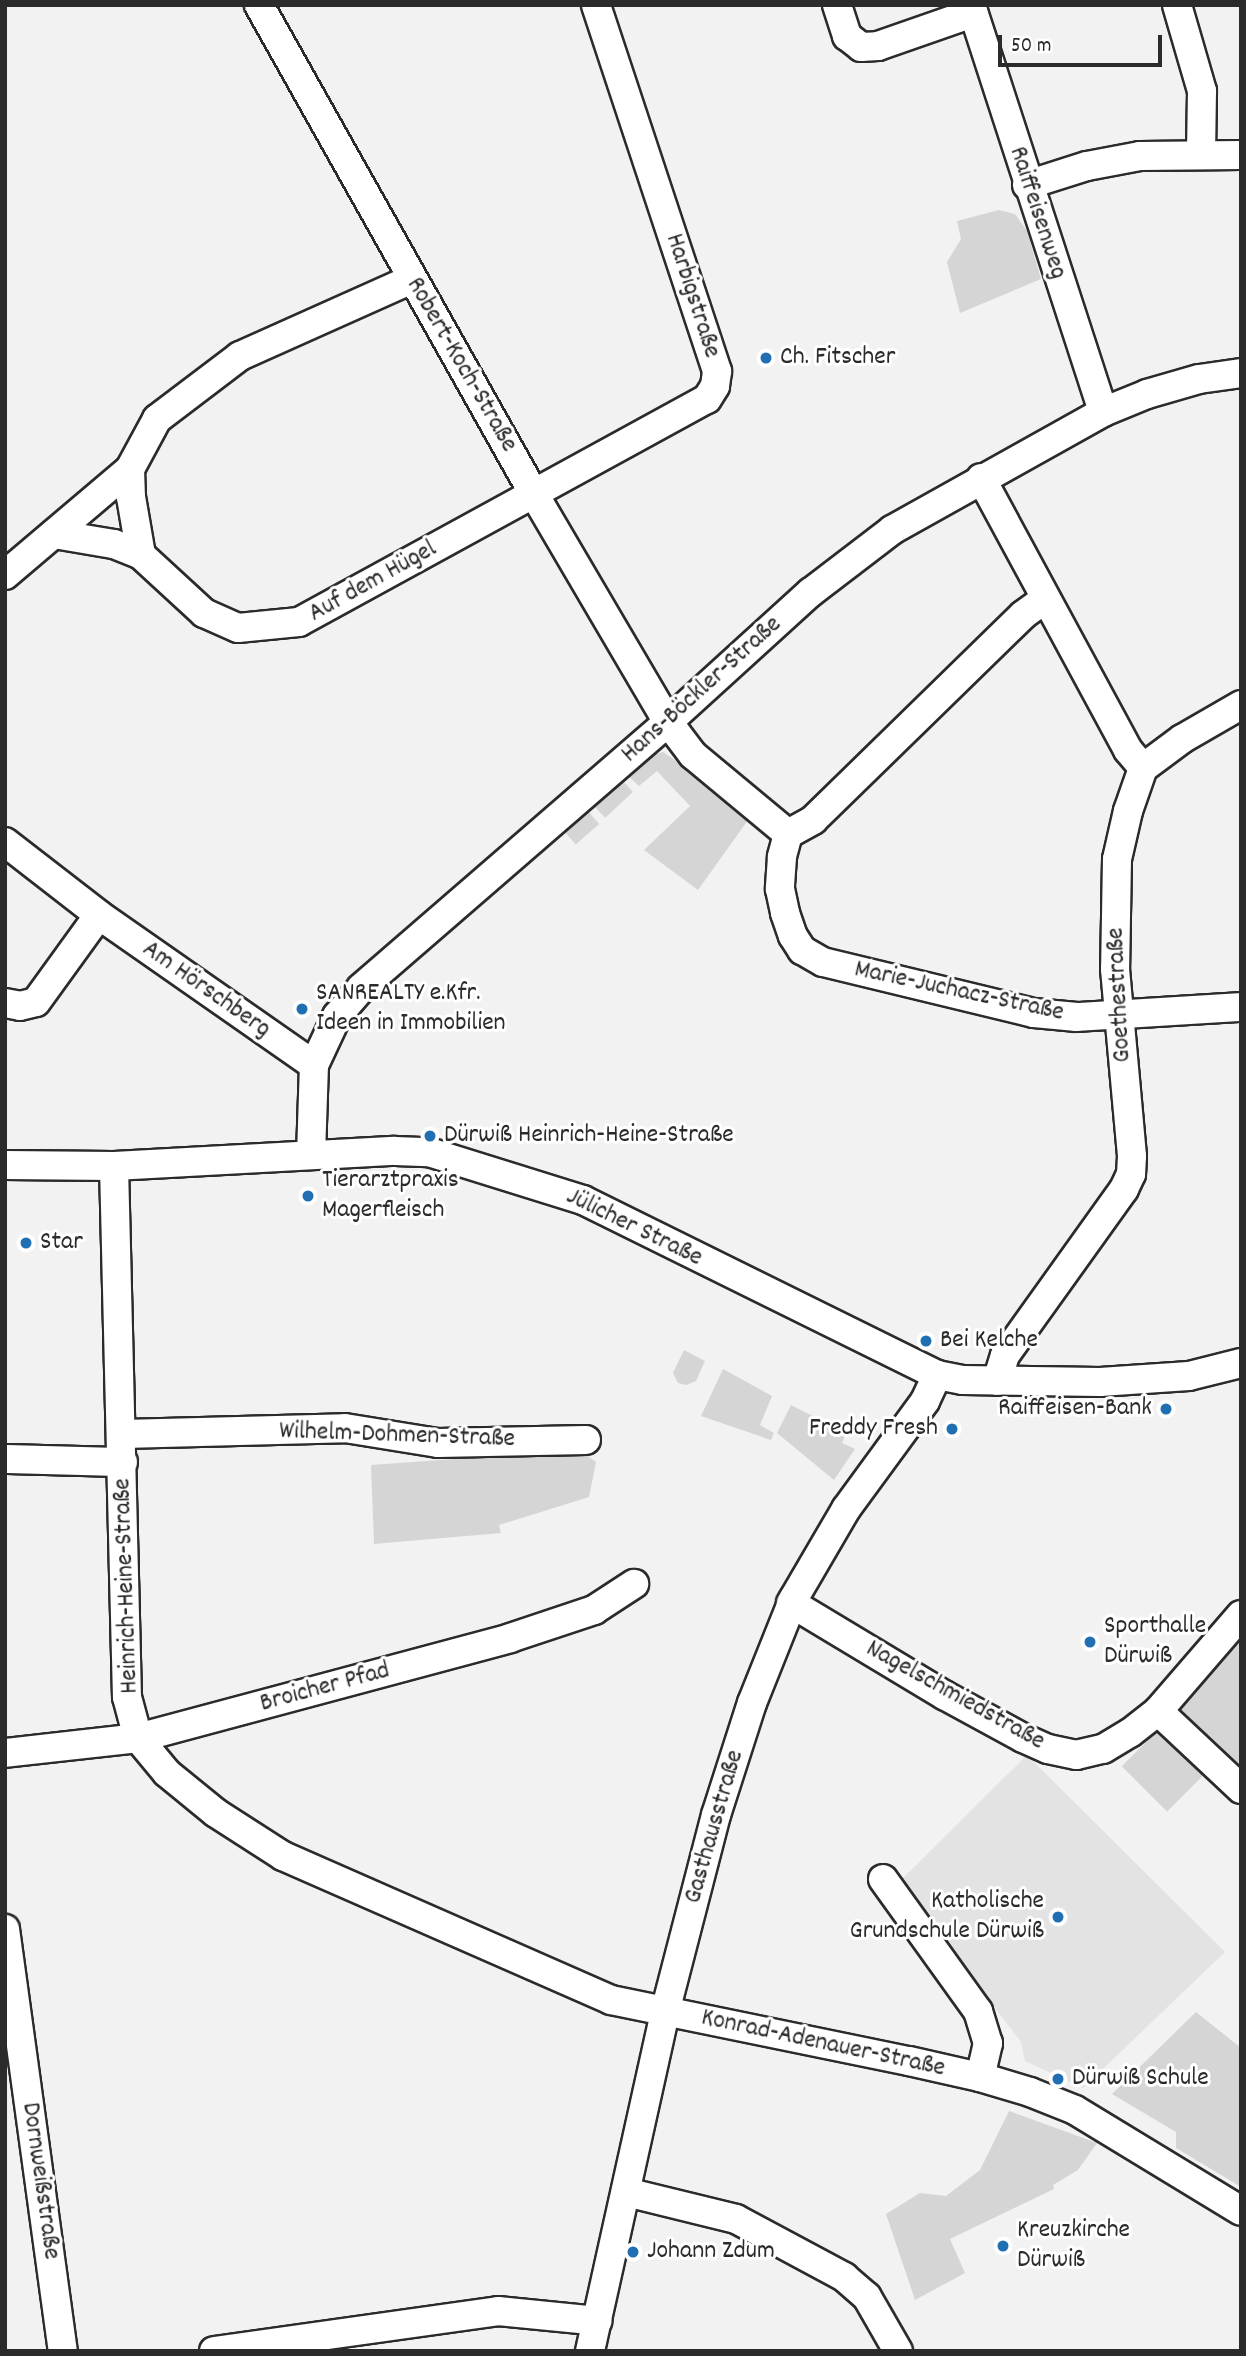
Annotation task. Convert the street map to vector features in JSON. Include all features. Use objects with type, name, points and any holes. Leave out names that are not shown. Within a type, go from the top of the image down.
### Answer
[{"type":"street","name":"Robert-Koch-Straße","points":[[260,5],[534,494],[668,722]]},
{"type":"street","name":"Harbigstraße","points":[[534,494],[707,399],[715,386],[717,371],[596,5]]},
{"type":"street","name":"Raiffeisenweg","points":[[837,5],[847,36],[861,47],[878,46],[972,9],[1103,412]]},
{"type":"street","points":[[1177,5],[1202,91],[1201,155]]},
{"type":"street","points":[[1027,184],[1087,166],[1140,156],[1241,155]]},
{"type":"street","points":[[5,575],[130,469],[157,419],[240,356],[412,279]]},
{"type":"street","name":"Hans-Böckler-Straße","points":[[311,1155],[314,1065],[337,1016],[361,988],[668,722],[811,592],[892,530],[1103,412],[1147,394],[1199,379],[1241,373]]},
{"type":"street","points":[[130,469],[131,497],[141,555]]},
{"type":"street","points":[[981,478],[1044,600],[1128,750],[1143,768],[1182,738],[1241,705]]},
{"type":"street","name":"Auf dem Hügel","points":[[54,534],[114,544],[141,555],[204,613],[238,628],[299,622],[534,494]]},
{"type":"street","points":[[668,722],[693,755],[788,834],[813,820],[1023,615],[1044,600]]},
{"type":"street","name":"Goethestraße","points":[[997,1381],[1005,1355],[1124,1189],[1131,1174],[1132,1156],[1117,1015],[1116,859],[1128,811],[1143,768]]},
{"type":"street","name":"Marie-Juchacz-Straße","points":[[788,834],[782,858],[780,888],[785,913],[793,936],[802,950],[823,962],[1034,1013],[1077,1017],[1241,1007]]},
{"type":"street","name":"Am Hörschberg","points":[[5,842],[99,915],[314,1065]]},
{"type":"street","points":[[5,1003],[20,1006],[36,1002],[99,915]]},
{"type":"street","name":"Jülicher Straße","points":[[5,1165],[45,1168],[114,1166],[311,1155],[429,1152],[583,1200],[937,1375],[997,1381],[1100,1382],[1189,1376],[1241,1363]]},
{"type":"street","name":"Heinrich-Heine-Straße","points":[[114,1166],[123,1434],[127,1697],[138,1738],[167,1773],[186,1789],[283,1856],[611,2000],[666,2012]]},
{"type":"street","name":"Gasthausstraße","points":[[590,2351],[666,2012],[716,1815],[752,1703],[791,1603],[846,1509],[925,1401],[937,1375]]},
{"type":"street","name":"Wilhelm-Dohmen-Straße","points":[[123,1434],[345,1428],[438,1443],[586,1440]]},
{"type":"street","points":[[5,1459],[123,1462]]},
{"type":"street","name":"Broicher Pfad","points":[[5,1752],[138,1738],[510,1637],[594,1610],[634,1584]]},
{"type":"street","name":"Nagelschmiedstraße","points":[[791,1603],[944,1695],[1048,1749],[1076,1755],[1103,1749],[1157,1711],[1241,1615]]},
{"type":"street","points":[[1157,1711],[1241,1789]]},
{"type":"street","name":"Konrad-Adenauer-Straße","points":[[883,1879],[978,2011],[988,2043],[980,2077]]},
{"type":"street","name":"Dornweißstraße","points":[[5,1929],[63,2351]]},
{"type":"street","name":"Konrad-Adenauer-Straße","points":[[666,2012],[980,2077],[1075,2110],[1241,2211]]},
{"type":"street","points":[[626,2192],[736,2219],[844,2277],[866,2297],[898,2351]]},
{"type":"street","points":[[214,2351],[498,2311],[598,2320]]},
{"type":"shaded area","points":[[999,210],[1015,214],[1027,231],[1041,279],[960,313],[947,262],[961,239],[957,221]]},
{"type":"shaded area","points":[[663,752],[753,813],[698,890],[644,850],[690,806],[657,771],[639,786],[627,775],[650,755]]},
{"type":"shaded area","points":[[620,778],[633,792],[605,818],[592,804]]},
{"type":"shaded area","points":[[586,809],[599,824],[576,844],[563,829]]},
{"type":"shaded area","points":[[684,1350],[705,1361],[696,1381],[686,1385],[678,1383],[673,1373]]},
{"type":"shaded area","points":[[723,1369],[772,1396],[760,1425],[774,1433],[771,1440],[701,1416]]},
{"type":"shaded area","points":[[791,1405],[846,1433],[842,1443],[855,1449],[834,1480],[777,1433]]},
{"type":"shaded area","points":[[580,1450],[596,1462],[589,1497],[499,1525],[501,1533],[374,1544],[371,1465]]},
{"type":"shaded area","points":[[1241,1633],[1241,1776],[1180,1718],[1173,1705]]},
{"type":"shaded area","points":[[1160,1728],[1205,1773],[1167,1811],[1122,1766]]},
{"type":"shaded area","name":"Katholische Grundschule Dürwiß","points":[[1027,1755],[1225,1952],[1083,2088],[1025,2061],[1021,2042],[899,1882]]},
{"type":"shaded area","points":[[1196,2012],[1241,2048],[1241,2187],[1176,2148],[1176,2132],[1112,2094]]},
{"type":"shaded area","points":[[1009,2111],[1097,2143],[1078,2170],[1053,2185],[1054,2189],[950,2239],[965,2273],[915,2300],[886,2214],[920,2193],[946,2196],[980,2170]]},
{"type":"place","name":"Ch. Fitscher","points":[[766,358]]},
{"type":"place","name":"SANREALTY e.Kfr. Ideen in Immobilien","points":[[302,1009]]},
{"type":"place","name":"Dürwiß Heinrich-Heine-Straße","points":[[430,1136]]},
{"type":"place","name":"Tierarztpraxis Magerfleisch","points":[[308,1196]]},
{"type":"place","name":"Star","points":[[26,1243]]},
{"type":"place","name":"Bei Kelche","points":[[926,1341]]},
{"type":"place","name":"Raiffeisen-Bank","points":[[1166,1409]]},
{"type":"place","name":"Freddy Fresh","points":[[952,1429]]},
{"type":"place","name":"Sporthalle Dürwiß","points":[[1090,1642]]},
{"type":"place","name":"Katholische Grundschule Dürwiß","points":[[1058,1917]]},
{"type":"place","name":"Dürwiß Schule","points":[[1058,2079]]},
{"type":"place","name":"Kreuzkirche Dürwiß","points":[[1003,2246]]},
{"type":"place","name":"Johann Zdum","points":[[633,2252]]}]
